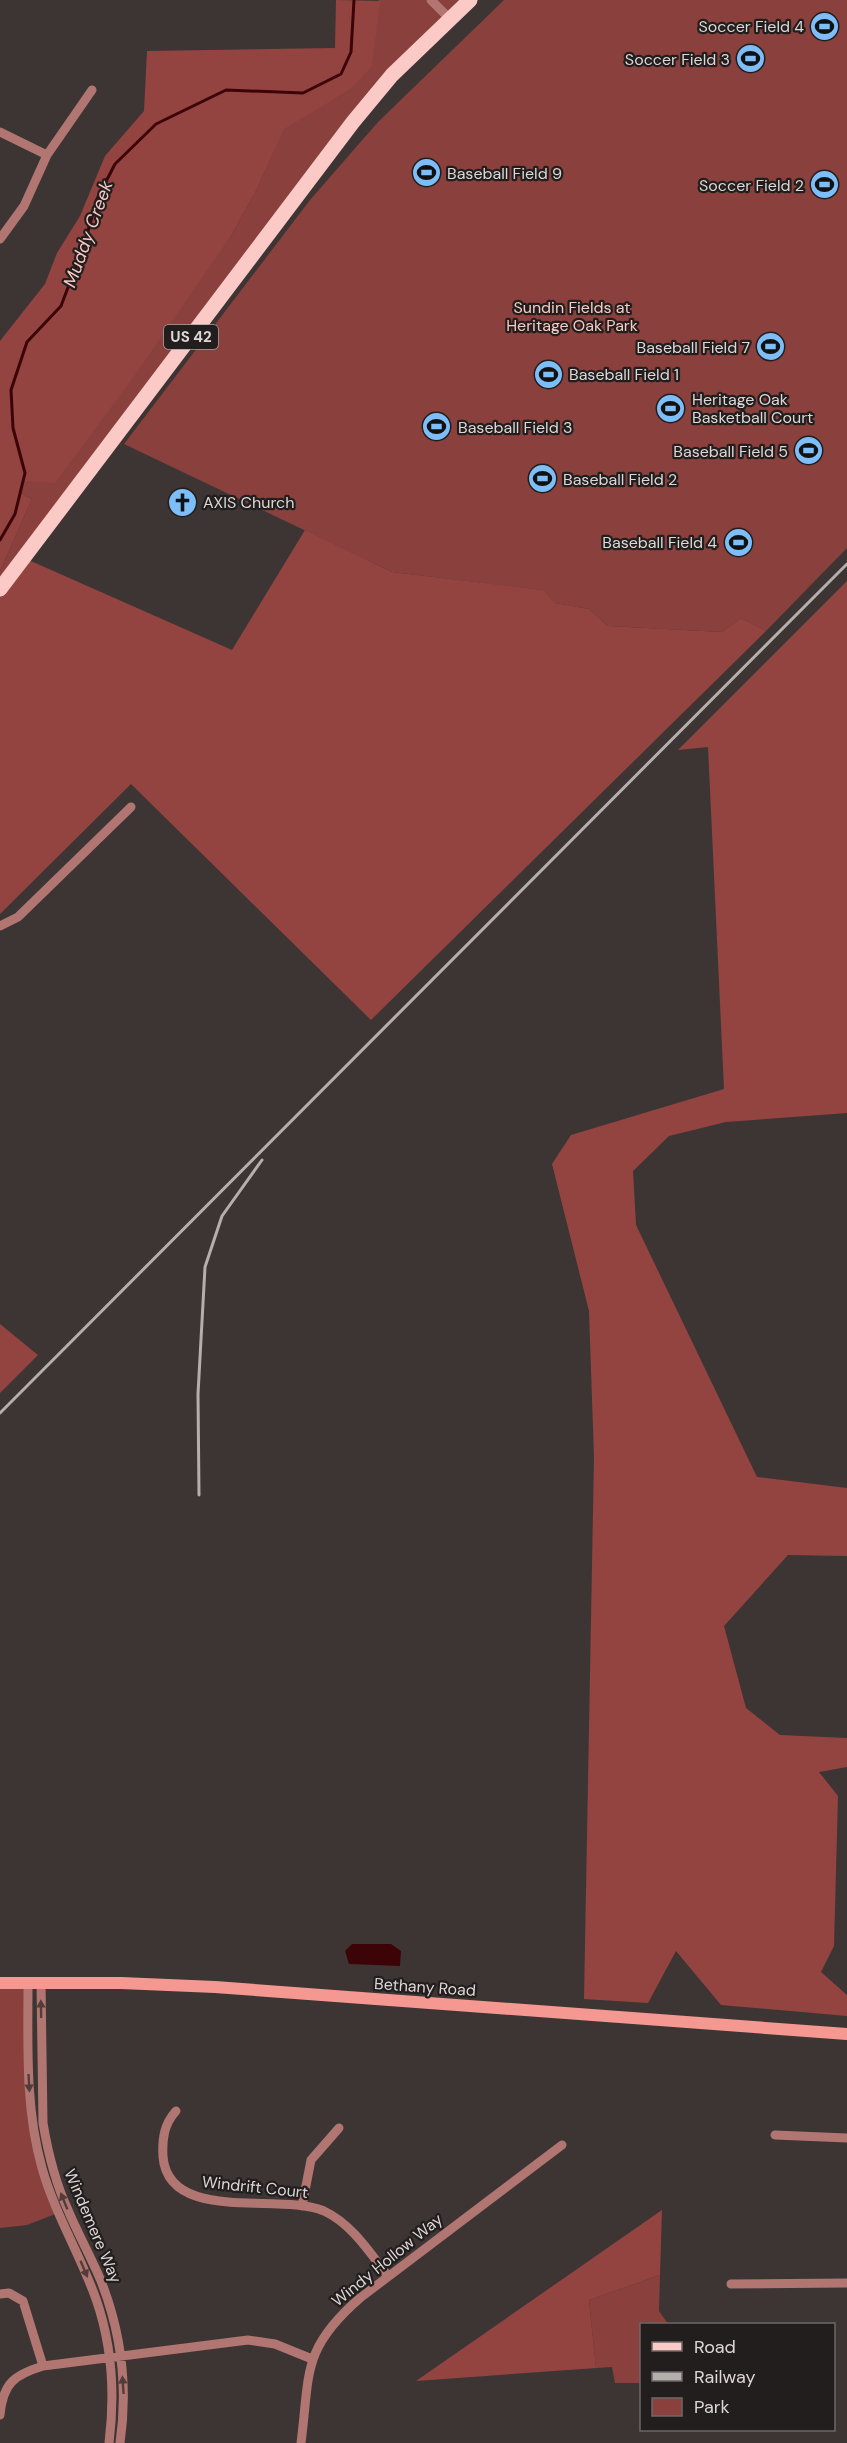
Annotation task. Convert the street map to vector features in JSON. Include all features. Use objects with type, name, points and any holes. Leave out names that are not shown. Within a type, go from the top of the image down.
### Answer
[{"type":"main road","name":"US 42","points":[[0,589],[353,122],[392,75],[470,0]]},
{"type":"main road","name":"Bethany Road","points":[[0,1983],[121,1983],[215,1987],[847,2034]]},
{"type":"street","points":[[431,0],[449,18]]},
{"type":"street","points":[[0,239],[24,206],[47,155],[92,90]]},
{"type":"street","points":[[0,132],[47,155]]},
{"type":"street","points":[[0,926],[18,917],[131,807]]},
{"type":"street","name":"Windemere Way","points":[[28,1983],[30,2094],[37,2145],[50,2193],[96,2300],[110,2358],[112,2393],[110,2443]]},
{"type":"street","name":"Windemere Way","points":[[41,1983],[43,2122],[46,2142],[64,2202],[101,2282],[112,2314],[120,2356],[123,2396],[120,2443]]},
{"type":"street","name":"Windrift Court","points":[[176,2110],[167,2120],[163,2149],[166,2171],[178,2189],[194,2197],[302,2206],[323,2211],[346,2225],[388,2276]]},
{"type":"street","points":[[302,2206],[311,2160],[339,2128]]},
{"type":"street","points":[[775,2135],[847,2138]]},
{"type":"street","name":"Windy Hollow Way","points":[[301,2443],[304,2389],[312,2359],[335,2322],[388,2276],[562,2145]]},
{"type":"street","points":[[731,2284],[847,2283]]},
{"type":"street","points":[[0,2294],[9,2293],[23,2301],[43,2366]]},
{"type":"street","points":[[0,2415],[6,2387],[20,2373],[43,2366],[248,2340],[275,2344],[312,2359]]},
{"type":"green space","points":[[379,0],[471,0],[353,122],[0,589],[0,571],[32,499],[20,493],[23,481],[232,234],[256,191],[284,128],[350,90]]},
{"type":"green space","name":"Sundin Fields at Heritage Oak Park","points":[[504,0],[847,0],[847,548],[766,631],[741,618],[722,632],[608,626],[589,609],[555,603],[542,590],[392,572],[124,444],[310,200],[378,122]]},
{"type":"green space","points":[[0,1983],[28,1983],[34,2127],[58,2213],[27,2225],[0,2228]]},
{"type":"green space","points":[[660,2275],[659,2311],[667,2323],[640,2323],[640,2383],[615,2383],[612,2367],[596,2368],[589,2300]]},
{"type":"shaded area","points":[[336,0],[380,1],[372,66],[350,90],[284,129],[256,191],[232,234],[135,375],[55,483],[23,481],[20,493],[32,499],[0,571],[0,341],[45,284],[57,253],[80,216],[105,156],[144,111],[147,51],[335,48]]},
{"type":"shaded area","points":[[305,530],[392,572],[543,590],[555,603],[589,609],[608,626],[722,632],[741,618],[766,631],[371,1020],[131,784],[0,914],[0,589],[24,558],[232,650]]},
{"type":"shaded area","points":[[847,581],[847,1113],[726,1122],[669,1136],[633,1171],[636,1225],[757,1477],[847,1488],[847,1556],[788,1555],[724,1626],[746,1708],[780,1735],[847,1738],[847,1767],[819,1772],[838,1796],[834,1946],[821,1972],[847,1995],[847,2016],[721,2005],[676,1951],[648,2003],[584,1999],[594,1457],[589,1311],[552,1164],[571,1135],[724,1089],[708,747],[678,750]]},
{"type":"shaded area","points":[[0,1324],[38,1355],[0,1393]]},
{"type":"shaded area","points":[[352,1944],[391,1944],[401,1951],[400,1966],[349,1964],[345,1951]]},
{"type":"shaded area","points":[[662,2210],[660,2275],[589,2300],[596,2368],[416,2381]]},
{"type":"waterway","name":"Muddy Creek","points":[[0,540],[15,514],[25,473],[13,428],[11,390],[27,342],[61,306],[84,245],[97,199],[115,164],[156,124],[226,90],[303,93],[341,74],[351,52],[354,0]]},
{"type":"railway","points":[[0,1413],[847,564]]},
{"type":"railway","points":[[199,1495],[198,1394],[205,1267],[222,1216],[262,1160]]},
{"type":"place","name":"Soccer Field 4","points":[[825,26]]},
{"type":"place","name":"Soccer Field 3","points":[[751,59]]},
{"type":"place","name":"Baseball Field 9","points":[[426,173]]},
{"type":"place","name":"Soccer Field 2","points":[[825,185]]},
{"type":"place","name":"Baseball Field 7","points":[[771,347]]},
{"type":"place","name":"Baseball Field 1","points":[[548,374]]},
{"type":"place","name":"Heritage Oak Basketball Court","points":[[671,408]]},
{"type":"place","name":"Baseball Field 3","points":[[437,427]]},
{"type":"place","name":"Baseball Field 5","points":[[809,451]]},
{"type":"place","name":"Baseball Field 2","points":[[542,479]]},
{"type":"place","name":"AXIS Church","points":[[182,502]]},
{"type":"place","name":"Baseball Field 4","points":[[738,542]]}]
